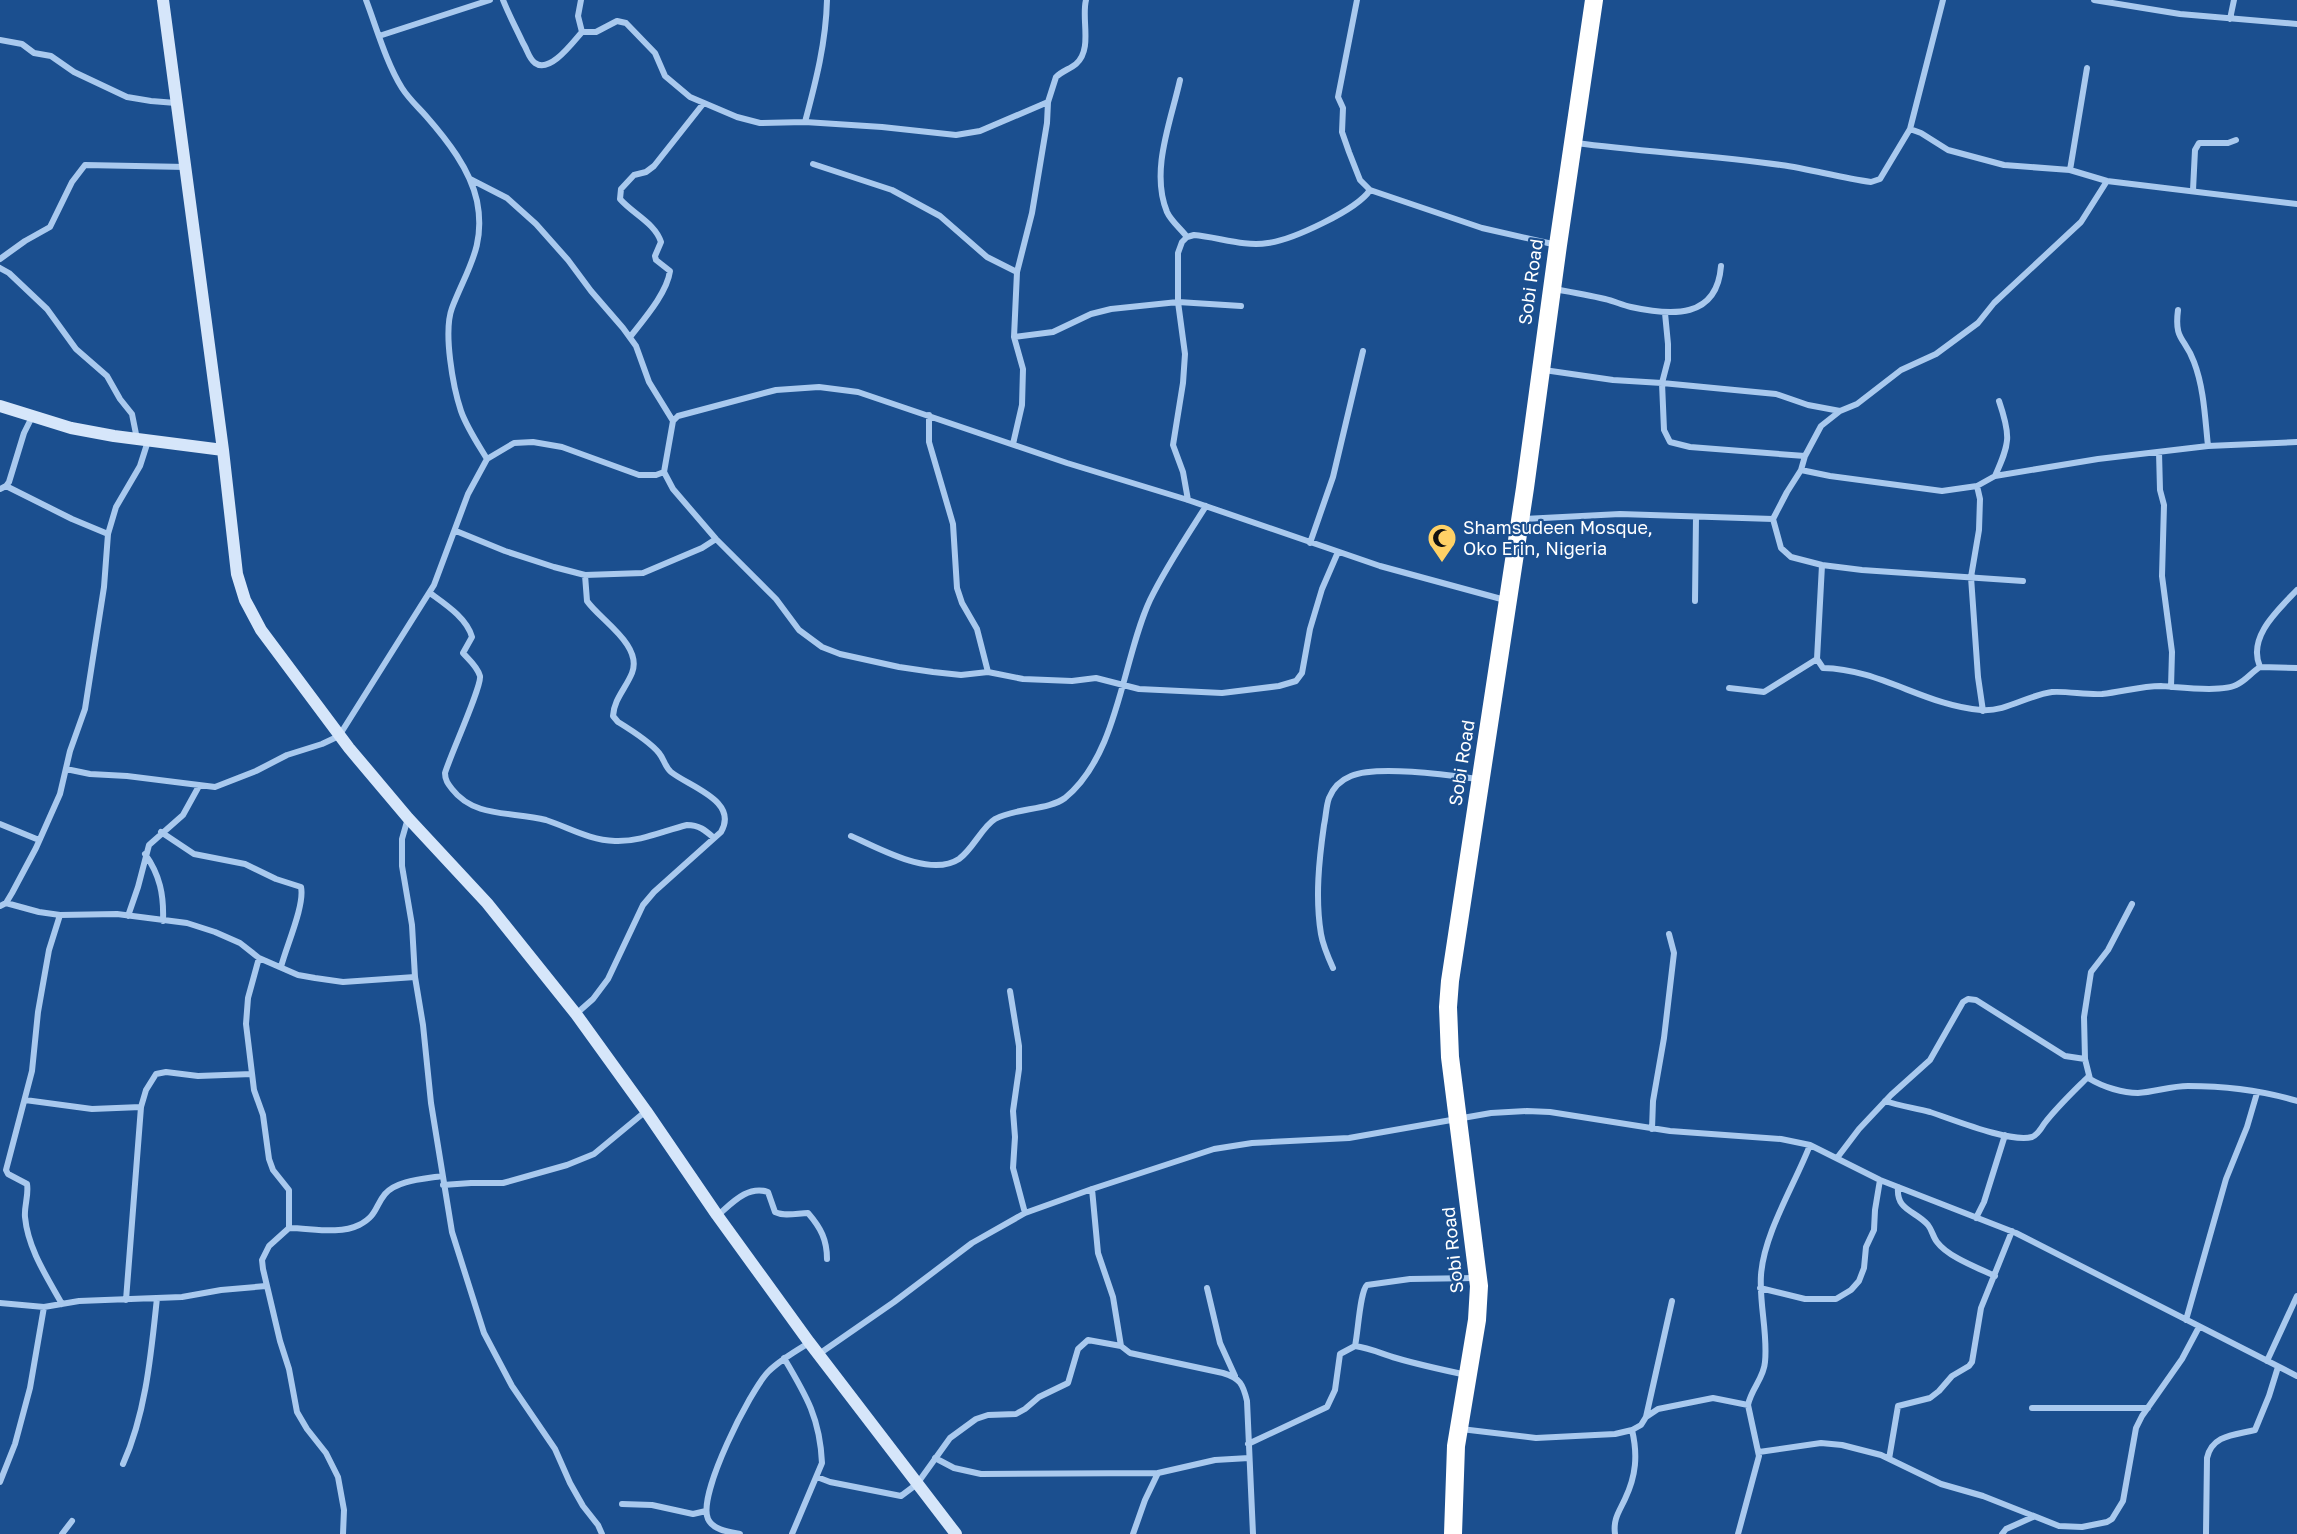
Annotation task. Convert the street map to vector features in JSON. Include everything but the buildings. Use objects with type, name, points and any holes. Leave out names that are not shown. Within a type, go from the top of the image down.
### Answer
[{"type":"highway","name":"Sobi Road","points":[[1453,1534],[1454,1475],[1458,1429],[1478,1320],[1478,1278],[1450,1057],[1448,1007],[1450,981],[1508,601],[1557,245],[1594,0]]},
{"type":"street","points":[[163,0],[223,450],[237,574],[245,600],[261,630],[339,736],[408,818],[486,903],[576,1014],[809,1342],[956,1534]]},
{"type":"street","points":[[366,0],[402,88],[441,133],[470,178],[480,217],[479,243],[452,308],[448,321],[448,335],[461,411],[487,459]]},
{"type":"street","points":[[379,36],[490,0]]},
{"type":"street","points":[[503,0],[531,59],[536,64],[545,66],[551,63],[566,51],[582,32]]},
{"type":"street","points":[[581,0],[578,16],[582,32]]},
{"type":"street","points":[[806,122],[826,31],[827,0]]},
{"type":"street","points":[[1013,444],[1022,405],[1023,369],[1014,337],[1017,272],[1032,213],[1047,123],[1048,102],[1056,76],[1078,63],[1082,56],[1085,42],[1086,0]]},
{"type":"street","points":[[1357,0],[1338,97],[1343,108],[1342,132],[1360,180],[1370,190],[1482,228],[1557,245]]},
{"type":"street","points":[[1572,142],[1634,151],[1701,154],[1784,165],[1870,182],[1880,179],[1910,129],[1943,0]]},
{"type":"street","points":[[2094,0],[2128,3],[2180,14],[2297,24]]},
{"type":"street","points":[[2230,19],[2234,0]]},
{"type":"street","points":[[582,32],[605,29],[617,21],[626,23],[655,53],[665,76],[690,97],[736,117],[760,123],[806,122],[956,135],[980,131],[1048,102]]},
{"type":"street","points":[[0,40],[22,44],[34,53],[51,56],[74,72],[127,97],[177,103]]},
{"type":"street","points":[[2070,170],[2086,68]]},
{"type":"street","points":[[1180,80],[1161,171],[1163,198],[1168,213],[1187,237]]},
{"type":"street","points":[[630,337],[649,314],[670,271],[656,260],[655,255],[661,242],[657,233],[620,199],[621,189],[634,175],[646,172],[654,166],[703,104]]},
{"type":"street","points":[[1910,129],[1921,133],[1948,150],[2004,165],[2070,170],[2107,181],[2297,204]]},
{"type":"street","points":[[2193,190],[2195,150],[2199,143],[2228,143],[2236,140]]},
{"type":"street","points":[[813,164],[892,190],[940,216],[987,257],[1017,272]]},
{"type":"street","points":[[0,259],[50,227],[72,182],[85,165],[186,167]]},
{"type":"street","points":[[470,178],[507,198],[536,224],[636,346],[649,382],[672,421],[664,472],[673,489],[716,539],[776,599],[800,630],[822,646],[840,654],[899,668],[961,675],[988,672],[1023,679],[1072,681],[1096,678],[1139,689],[1222,693],[1279,686],[1296,681],[1302,673],[1310,629],[1322,589],[1338,552]]},
{"type":"street","points":[[2023,580],[1862,570],[1791,558],[1781,548],[1773,519],[1801,470],[1805,456],[1821,426],[1840,411],[1857,404],[1901,370],[1936,354],[1970,329],[1994,303],[2081,222],[2107,181]]},
{"type":"street","points":[[1188,500],[1173,445],[1183,383],[1185,354],[1178,302],[1178,253],[1182,242],[1194,235],[1267,244],[1328,221],[1359,202],[1370,190]]},
{"type":"street","points":[[1552,288],[1607,299],[1629,307],[1665,313],[1682,311],[1704,304],[1712,298],[1717,288],[1721,266]]},
{"type":"street","points":[[0,268],[9,273],[47,309],[76,349],[87,361],[100,368],[107,376],[132,414],[143,440],[140,466],[116,507],[108,534],[104,587],[85,709],[60,794],[39,840],[3,904],[60,915],[96,913],[187,923],[240,943],[260,958],[298,975],[343,982],[415,977]]},
{"type":"street","points":[[1014,337],[1053,332],[1091,314],[1111,309],[1178,302],[1241,306]]},
{"type":"street","points":[[2178,310],[2178,334],[2194,361],[2199,377],[2208,446]]},
{"type":"street","points":[[1665,313],[1668,360],[1662,382],[1664,430],[1670,442],[1690,447],[1805,456]]},
{"type":"street","points":[[1310,543],[1332,477],[1363,351]]},
{"type":"street","points":[[1541,370],[1613,380],[1662,382],[1776,394],[1808,405],[1840,411]]},
{"type":"street","points":[[672,421],[678,416],[695,410],[776,390],[819,387],[858,392],[1067,463],[1188,500],[1380,566],[1508,601]]},
{"type":"street","points":[[1995,476],[2009,431],[1999,401]]},
{"type":"street","points":[[0,406],[71,428],[223,450]]},
{"type":"street","points":[[929,415],[929,442],[953,525],[957,588],[962,603],[977,629],[988,672]]},
{"type":"street","points":[[33,416],[3,488],[108,534]]},
{"type":"street","points":[[66,769],[90,774],[127,776],[215,787],[287,755],[339,736],[430,592],[456,531],[468,494],[487,459],[514,442],[533,442],[562,447],[639,475],[656,475],[664,472]]},
{"type":"street","points":[[1801,470],[1942,491],[1977,486],[1995,476],[2158,452],[2208,446],[2297,442]]},
{"type":"street","points":[[2158,452],[2160,490],[2164,505],[2162,576],[2172,652],[2172,687]]},
{"type":"street","points":[[1977,486],[1980,499],[1979,520],[1971,578],[1978,677],[1983,711]]},
{"type":"street","points":[[851,836],[913,862],[938,865],[958,860],[994,819],[1063,799],[1085,777],[1108,732],[1150,601],[1206,506]]},
{"type":"street","points":[[1520,519],[1620,514],[1773,519]]},
{"type":"street","points":[[1695,601],[1696,517]]},
{"type":"street","points":[[456,531],[505,551],[554,567],[585,574],[643,573],[702,548],[716,539]]},
{"type":"street","points":[[1822,565],[1817,659],[1823,668],[1865,673],[1929,699],[1983,711],[2020,703],[2053,692],[2102,694],[2141,688],[2206,689],[2238,685],[2260,667],[2297,668]]},
{"type":"street","points":[[576,1014],[593,999],[608,979],[643,905],[654,892],[721,832],[726,819],[724,812],[712,797],[671,772],[658,752],[613,716],[619,695],[632,673],[631,655],[619,634],[586,601],[585,574]]},
{"type":"street","points":[[2260,667],[2256,658],[2260,636],[2275,614],[2297,590]]},
{"type":"street","points":[[430,592],[449,606],[468,628],[472,637],[463,653],[474,664],[480,677],[477,691],[445,773],[447,782],[461,798],[470,805],[484,810],[534,817],[565,826],[595,839],[633,841],[687,825],[703,828],[714,838]]},
{"type":"street","points":[[1729,688],[1764,692],[1817,659]]},
{"type":"street","points":[[1333,968],[1321,934],[1318,884],[1328,799],[1337,784],[1362,772],[1410,772],[1481,780]]},
{"type":"street","points":[[128,916],[149,845],[161,832],[183,815],[200,786]]},
{"type":"street","points":[[408,818],[402,839],[402,866],[412,925],[415,977],[423,1025],[431,1103],[452,1232],[484,1334],[512,1386],[555,1449],[570,1483],[602,1534]]},
{"type":"street","points":[[0,824],[39,840]]},
{"type":"street","points":[[161,832],[194,854],[244,864],[276,879],[301,887],[302,896],[281,968]]},
{"type":"street","points":[[145,854],[157,873],[160,883],[163,921]]},
{"type":"street","points":[[2132,904],[2108,950],[2091,972],[2084,1017],[2088,1077],[2096,1084],[2138,1093],[2184,1086],[2208,1086],[2274,1094],[2297,1101]]},
{"type":"street","points":[[60,915],[49,950],[38,1012],[32,1071],[6,1170],[8,1174],[27,1184],[25,1215],[28,1234],[33,1249],[62,1304]]},
{"type":"street","points":[[1652,1129],[1653,1101],[1664,1038],[1674,952],[1669,934]]},
{"type":"street","points":[[260,958],[246,1009],[252,1074],[254,1090],[263,1115],[269,1159],[273,1170],[289,1190],[290,1228]]},
{"type":"street","points":[[1010,991],[1019,1057],[1017,1094],[1013,1111],[1015,1137],[1013,1168],[1025,1213]]},
{"type":"street","points":[[1837,1158],[1885,1101],[1929,1060],[1963,1002],[1968,999],[1976,1000],[2065,1056],[2085,1059]]},
{"type":"street","points":[[126,1300],[141,1107],[146,1090],[156,1074],[166,1072],[198,1076],[252,1074]]},
{"type":"street","points":[[1885,1101],[1928,1112],[1974,1128],[2005,1135],[2032,1137],[2088,1077]]},
{"type":"street","points":[[2186,1320],[2226,1179],[2247,1127],[2257,1093]]},
{"type":"street","points":[[25,1100],[92,1109],[141,1107]]},
{"type":"street","points":[[443,1185],[503,1183],[567,1165],[594,1154],[646,1111]]},
{"type":"street","points":[[819,1354],[894,1302],[972,1243],[1025,1213],[1092,1189],[1214,1149],[1252,1143],[1349,1138],[1491,1113],[1550,1112],[1652,1129],[1718,1136],[1782,1139],[1810,1145],[1880,1180],[2012,1232],[2297,1376]]},
{"type":"street","points":[[1976,1218],[1984,1202],[2005,1135]]},
{"type":"street","points":[[1738,1534],[1757,1470],[1759,1452],[1749,1398],[1762,1375],[1765,1364],[1760,1288],[1763,1258],[1810,1145]]},
{"type":"street","points":[[343,1534],[344,1510],[338,1477],[326,1453],[297,1412],[266,1286],[262,1260],[270,1246],[290,1228],[332,1230],[356,1227],[369,1219],[383,1196],[393,1187],[442,1176]]},
{"type":"street","points":[[1760,1288],[1805,1299],[1836,1299],[1851,1290],[1859,1281],[1864,1268],[1866,1247],[1874,1230],[1880,1180]]},
{"type":"street","points":[[1898,1187],[1898,1199],[1902,1206],[1929,1226],[1940,1246],[1960,1259],[1995,1276]]},
{"type":"street","points":[[1092,1189],[1098,1253],[1113,1297],[1121,1346]]},
{"type":"street","points":[[717,1215],[742,1195],[757,1190],[768,1192],[775,1212],[782,1215],[808,1213],[827,1243],[827,1259]]},
{"type":"street","points":[[1889,1459],[1898,1406],[1930,1398],[1952,1376],[1972,1362],[1981,1308],[2012,1232]]},
{"type":"street","points":[[1355,1346],[1362,1292],[1366,1284],[1410,1279],[1478,1278]]},
{"type":"street","points":[[0,1303],[44,1307],[266,1286]]},
{"type":"street","points":[[1207,1288],[1220,1343],[1228,1365],[1241,1382],[1246,1401],[1254,1534]]},
{"type":"street","points":[[2267,1361],[2297,1296]]},
{"type":"street","points":[[123,1464],[130,1449],[144,1401],[157,1298]]},
{"type":"street","points":[[1458,1429],[1536,1438],[1615,1434],[1641,1425],[1646,1417],[1672,1301]]},
{"type":"street","points":[[0,1482],[15,1444],[30,1388],[44,1307]]},
{"type":"street","points":[[1759,1452],[1821,1443],[1842,1445],[1889,1459],[1941,1484],[1983,1496],[2058,1526],[2107,1522],[2123,1501],[2136,1428],[2182,1359],[2199,1327]]},
{"type":"street","points":[[817,1477],[830,1482],[899,1496],[917,1484],[951,1438],[976,1419],[988,1415],[1016,1414],[1039,1398],[1065,1385],[1069,1380],[1078,1349],[1088,1340],[1121,1346],[1130,1353],[1235,1376]]},
{"type":"street","points":[[740,1534],[716,1528],[707,1517],[706,1511],[718,1464],[738,1420],[766,1373],[809,1342]]},
{"type":"street","points":[[1248,1444],[1327,1407],[1335,1390],[1340,1353],[1355,1346],[1371,1348],[1408,1362],[1468,1376]]},
{"type":"street","points":[[784,1358],[814,1412],[822,1457],[817,1477],[792,1534]]},
{"type":"street","points":[[2206,1534],[2206,1458],[2209,1449],[2213,1443],[2222,1438],[2254,1430],[2270,1396],[2278,1367]]},
{"type":"street","points":[[1646,1417],[1658,1409],[1713,1398],[1749,1405]]},
{"type":"street","points":[[2032,1408],[2148,1408]]},
{"type":"street","points":[[1615,1534],[1614,1519],[1633,1480],[1636,1461],[1632,1430]]},
{"type":"street","points":[[935,1458],[954,1468],[981,1474],[1158,1473],[1215,1460],[1249,1458]]},
{"type":"street","points":[[1133,1534],[1158,1473]]},
{"type":"street","points":[[621,1504],[652,1506],[693,1514],[706,1511]]},
{"type":"street","points":[[2002,1534],[2006,1529],[2033,1517]]},
{"type":"street","points":[[62,1534],[72,1521]]},
{"type":"street","points":[[2074,1534],[2075,1526]]},
{"type":"place","name":"Shamsudeen Mosque, Oko Erin, Nigeria","points":[[1442,564]]}]
